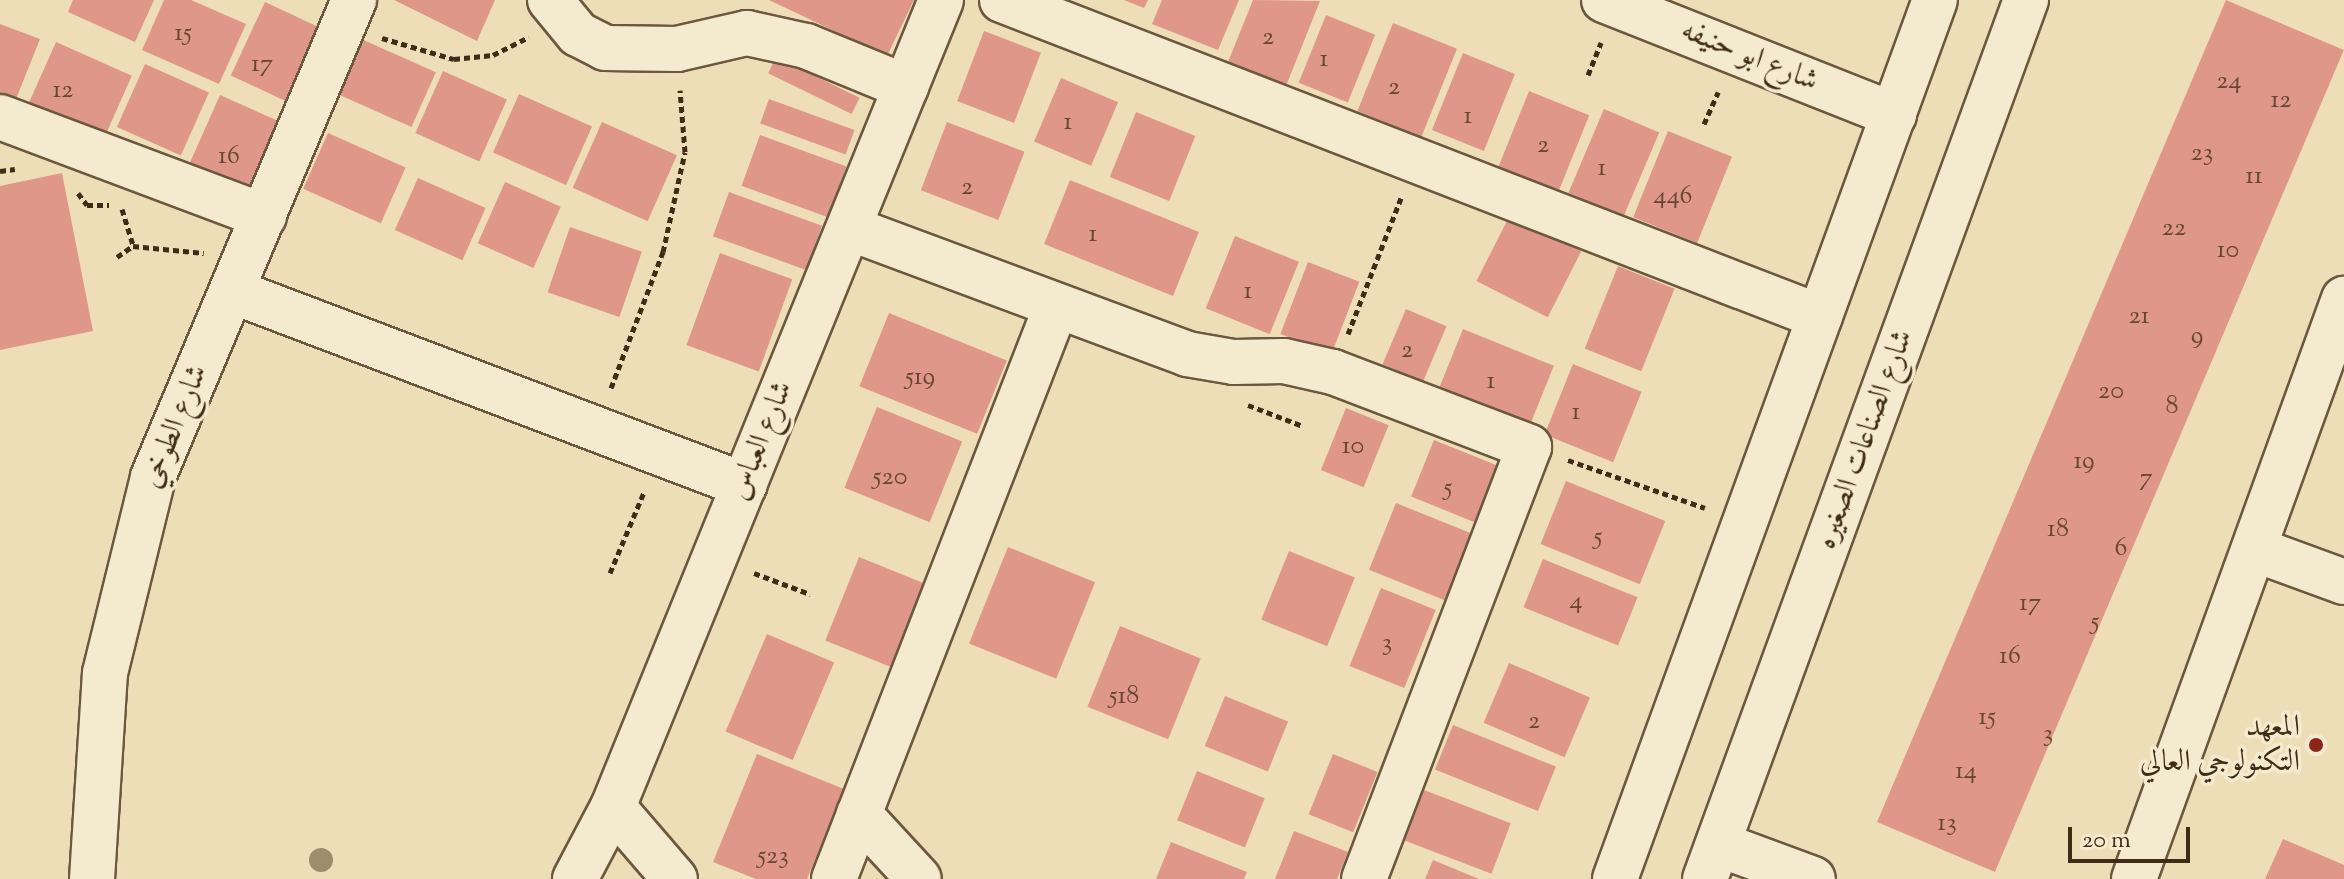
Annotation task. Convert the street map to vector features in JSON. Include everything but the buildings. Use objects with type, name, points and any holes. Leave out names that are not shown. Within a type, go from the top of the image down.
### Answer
[{"type":"street","name":"شارع العباس","points":[[575,879],[613,807],[941,0]]},
{"type":"street","points":[[1002,0],[1820,317]]},
{"type":"street","name":"شارع ابو حنيفه","points":[[1604,0],[1894,115]]},
{"type":"street","points":[[1615,879],[1935,0]]},
{"type":"street","name":"شارع الصناعات الصغيره","points":[[1711,862],[2026,0]]},
{"type":"street","points":[[553,6],[578,34],[605,48],[677,49],[747,33],[806,46],[906,87]]},
{"type":"street","name":"شارع الطوخي","points":[[92,879],[105,673],[153,477],[264,216],[345,8]]},
{"type":"street","points":[[0,117],[264,216]]},
{"type":"street","points":[[849,228],[1187,354],[1234,362],[1284,361],[1333,372],[1529,447],[1364,879]]},
{"type":"street","points":[[237,280],[596,429],[744,485]]},
{"type":"street","points":[[2134,879],[2344,299]]},
{"type":"street","points":[[834,879],[1056,307]]},
{"type":"street","points":[[2254,549],[2344,582]]},
{"type":"street","points":[[613,807],[675,879]]},
{"type":"street","points":[[859,814],[919,879]]},
{"type":"street","points":[[1711,862],[1813,879]]},
{"type":"path","points":[[345,8],[454,59],[493,55],[527,38],[553,6]]},
{"type":"path","points":[[596,429],[663,252],[682,166],[677,49]]},
{"type":"path","points":[[1333,372],[1416,161]]},
{"type":"path","points":[[117,257],[133,246],[205,253],[237,280]]},
{"type":"path","points":[[1529,447],[1745,522]]},
{"type":"path","points":[[610,573],[660,454]]},
{"type":"path","points":[[714,558],[810,594]]},
{"type":"place","name":"المعهد التكنولوجي العالي","points":[[2316,745]]}]
